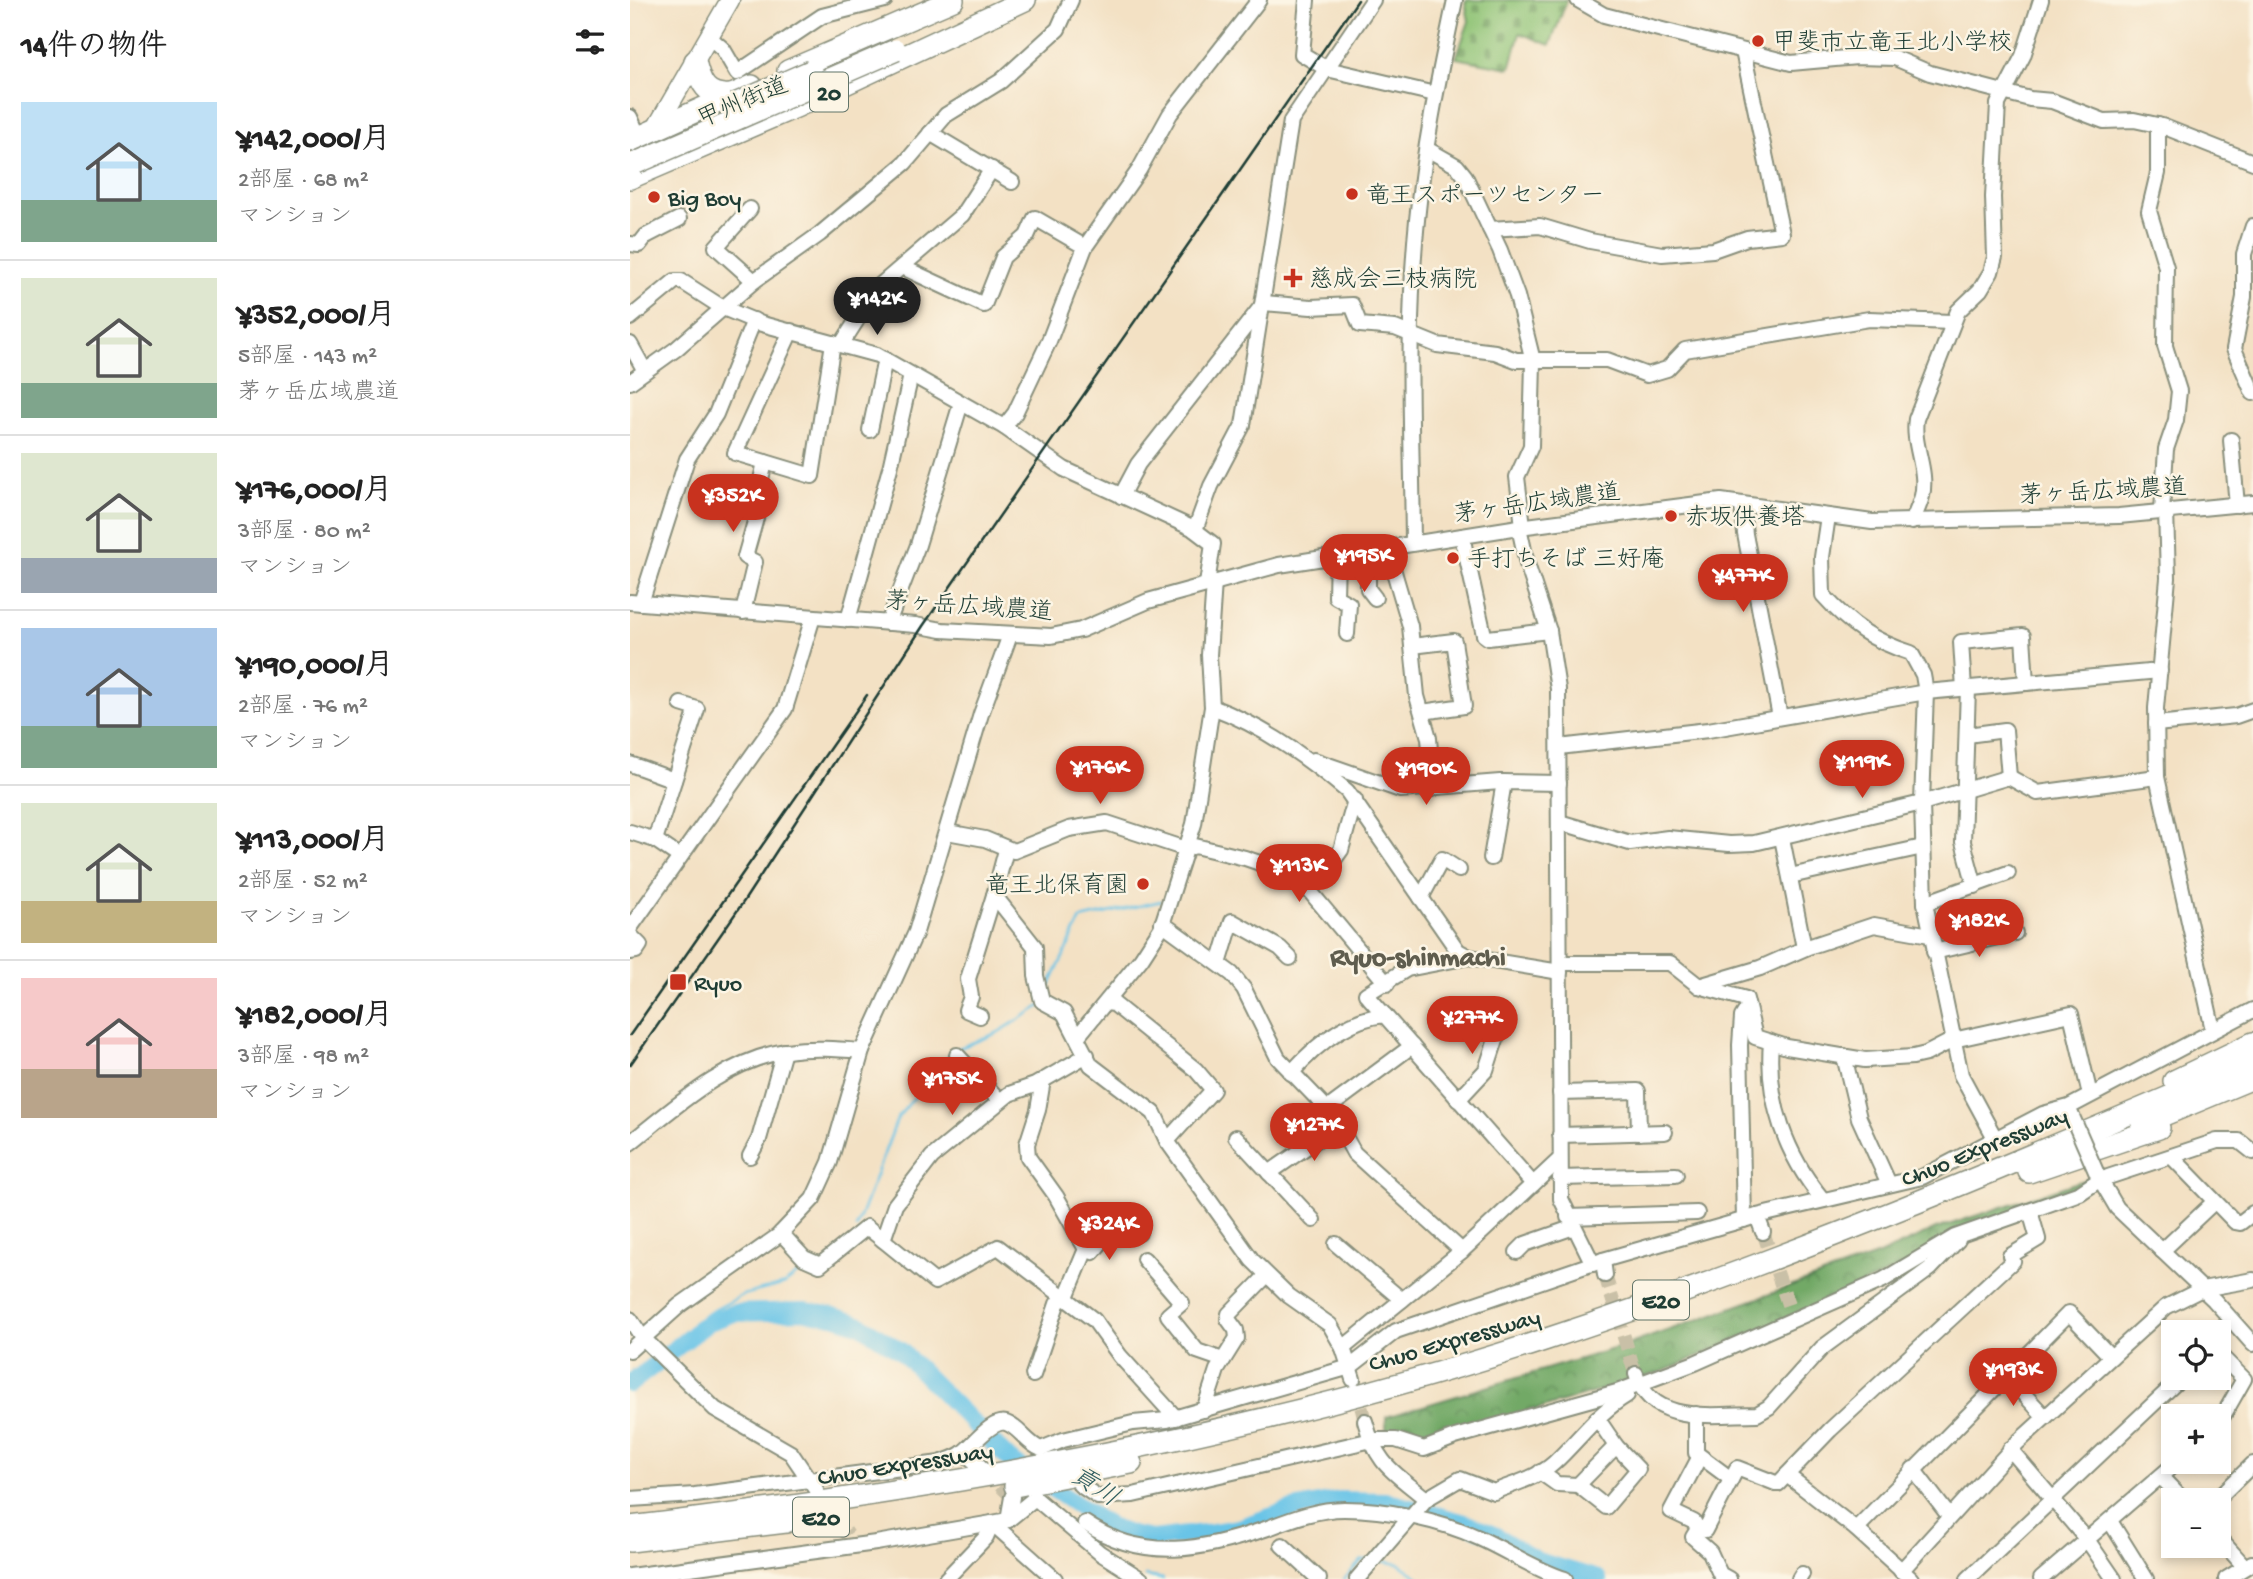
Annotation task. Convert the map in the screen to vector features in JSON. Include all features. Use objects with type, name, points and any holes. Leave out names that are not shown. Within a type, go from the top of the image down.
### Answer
[{"type":"highway","name":"20","points":[[630,165],[894,43],[969,0]]},
{"type":"highway","name":"20","points":[[639,140],[1003,0]]},
{"type":"highway","name":"甲州街道","points":[[630,177],[798,106],[1026,0]]},
{"type":"highway","name":"20","points":[[639,140],[731,95],[945,2]]},
{"type":"highway","points":[[695,61],[698,77],[706,90],[720,96],[731,95]]},
{"type":"highway","points":[[630,177],[639,140]]},
{"type":"highway","points":[[1981,1177],[2253,1043]]},
{"type":"highway","name":"Chuo Expressway","points":[[630,1541],[846,1514],[1002,1482],[1049,1463],[1300,1410],[1544,1340],[1756,1265],[1981,1177],[2253,1061]]},
{"type":"highway","name":"Chuo Expressway","points":[[1049,1463],[1303,1423],[1547,1352],[1760,1279],[2029,1172],[2253,1078]]},
{"type":"highway","points":[[2029,1172],[2253,1094]]},
{"type":"highway","name":"Chuo Expressway","points":[[630,1527],[1002,1482]]},
{"type":"main road","points":[[639,140],[695,61],[730,0]]},
{"type":"street","points":[[709,37],[723,49],[737,72],[822,16],[885,0]]},
{"type":"street","points":[[630,382],[676,349],[754,281],[820,234],[905,163],[946,115],[1001,82],[1058,29],[1071,0]]},
{"type":"street","points":[[1004,427],[1015,413],[1049,341],[1085,247],[1139,170],[1170,114],[1259,0]]},
{"type":"street","points":[[1307,0],[1302,54],[1327,69],[1435,94]]},
{"type":"street","points":[[1195,530],[1210,486],[1244,425],[1292,121],[1373,0]]},
{"type":"street","points":[[1413,544],[1411,334],[1417,219],[1435,94],[1455,0]]},
{"type":"street","points":[[1578,0],[1604,15],[1791,63],[1857,57],[1895,58],[1930,74],[2052,101],[2104,121],[2134,120],[2158,125],[2253,162]]},
{"type":"street","points":[[1912,522],[1922,496],[1923,481],[1914,433],[1916,419],[1952,322],[1967,300],[1980,290],[1995,257],[1993,197],[1998,104],[2023,56],[2041,0]]},
{"type":"street","points":[[1490,229],[1540,226],[1590,241],[1662,254],[1713,250],[1747,238],[1782,234],[1743,51]]},
{"type":"street","points":[[630,117],[639,140]]},
{"type":"street","points":[[2158,125],[2158,173],[2149,211],[2166,267],[2165,346],[2179,391],[2176,420],[2166,449],[2164,511],[2168,578],[2156,724],[2157,777],[2213,1030]]},
{"type":"street","points":[[930,133],[1012,182]]},
{"type":"street","points":[[1427,149],[1457,166],[1465,176],[1517,296],[1533,361],[1531,446],[1517,477],[1527,564],[1549,631],[1558,688],[1561,1199],[1571,1222],[1600,1266]]},
{"type":"street","points":[[791,331],[735,453],[812,476],[837,344],[878,287],[962,215],[992,169]]},
{"type":"street","points":[[750,209],[716,247],[754,281]]},
{"type":"street","points":[[902,267],[984,305],[1003,257],[1027,236],[1035,218],[1085,247]]},
{"type":"street","points":[[630,244],[639,245],[646,236],[679,219]]},
{"type":"street","points":[[2253,226],[2244,254],[2244,297],[2234,349],[2253,393]]},
{"type":"street","points":[[630,318],[675,281],[688,285],[723,308],[754,320],[885,359],[1004,427],[1040,455],[1195,530],[1213,544],[1209,655],[1212,706],[1199,797],[1186,849],[1162,923],[1142,958],[1078,1036]]},
{"type":"street","points":[[1264,303],[1311,307],[1352,305],[1360,325],[1382,326],[1437,345],[1495,352],[1516,360],[1607,360],[1647,375],[1667,369],[1685,350],[1869,319],[1952,322]]},
{"type":"street","points":[[1121,496],[1138,464],[1264,303]]},
{"type":"street","points":[[635,603],[687,459],[716,414],[754,320]]},
{"type":"street","points":[[630,344],[645,371]]},
{"type":"street","points":[[870,429],[885,359]]},
{"type":"street","points":[[848,620],[890,468],[911,375]]},
{"type":"street","points":[[888,622],[918,545],[961,403]]},
{"type":"street","points":[[2231,440],[2236,505]]},
{"type":"street","points":[[743,612],[755,562],[745,557],[765,486],[760,484],[765,462]]},
{"type":"street","name":"茅ヶ岳広域農道","points":[[635,603],[888,622],[1010,635],[1051,636],[1081,630],[1148,601],[1279,565],[1521,526],[1669,506],[1721,501],[1872,522],[1912,522],[2119,516],[2253,503]]},
{"type":"street","points":[[1742,505],[1745,534],[1780,717]]},
{"type":"street","points":[[1828,516],[1822,558],[1823,595],[1841,614],[1878,642],[1911,653],[1923,675],[1926,692],[1922,803],[1925,903],[1961,1075],[1995,1138]]},
{"type":"street","points":[[1462,536],[1484,635],[1488,638],[1549,631]]},
{"type":"street","points":[[1387,548],[1410,626],[1422,712],[1429,738],[1433,789]]},
{"type":"street","points":[[1368,551],[1368,589],[1375,598]]},
{"type":"street","points":[[1337,556],[1336,597],[1349,604],[1347,634]]},
{"type":"street","points":[[630,928],[785,709],[813,617]]},
{"type":"street","points":[[630,1350],[642,1336],[680,1305],[781,1233],[813,1199],[830,1162],[862,1051],[916,932],[981,714],[1010,635]]},
{"type":"street","points":[[1975,886],[1964,854],[1963,791],[1967,735],[1961,642],[2023,636],[2026,683]]},
{"type":"street","points":[[1412,646],[1454,641],[1464,706],[1422,712]]},
{"type":"street","points":[[1559,747],[1708,730],[1926,692],[2160,671]]},
{"type":"street","points":[[654,840],[697,709],[681,704]]},
{"type":"street","points":[[1212,706],[1236,715],[1303,757],[1324,771],[1355,800],[1458,951],[1469,957]]},
{"type":"street","points":[[2156,724],[2236,716],[2253,710]]},
{"type":"street","points":[[1967,735],[2005,730],[2009,777]]},
{"type":"street","points":[[1303,757],[1340,767],[1400,790],[1504,782],[1559,783]]},
{"type":"street","points":[[630,764],[674,780]]},
{"type":"street","points":[[1559,822],[1630,843],[1668,838],[1729,844],[1782,838],[1922,803],[2009,777],[2038,793],[2157,777]]},
{"type":"street","points":[[1491,858],[1504,782]]},
{"type":"street","points":[[1294,878],[1303,870],[1331,864],[1341,850],[1355,800]]},
{"type":"street","points":[[947,832],[985,839],[1006,850],[1014,851],[1069,829],[1107,823],[1186,849],[1195,846],[1245,858],[1294,878],[1319,900],[1387,984]]},
{"type":"street","points":[[630,832],[654,840],[680,857]]},
{"type":"street","points":[[1782,838],[1804,948]]},
{"type":"street","points":[[1790,876],[1923,847]]},
{"type":"street","points":[[980,1016],[965,1010],[971,997],[968,979],[1006,850]]},
{"type":"street","points":[[1421,898],[1441,859],[1459,870]]},
{"type":"street","points":[[1925,903],[2008,873]]},
{"type":"street","points":[[994,895],[1035,947],[1036,976],[1045,1003],[1063,1013],[1078,1036],[1091,1065],[1154,1113],[1167,1141],[1252,1260],[1289,1296],[1330,1325],[1343,1348],[1352,1373]]},
{"type":"street","points":[[1219,964],[1232,921],[1280,948],[1290,958]]},
{"type":"street","points":[[1162,923],[1219,964],[1244,989],[1264,1034],[1291,1073],[1327,1109],[1354,1153],[1462,1251]]},
{"type":"street","points":[[1699,986],[1760,968],[1804,948],[1874,925],[1930,935]]},
{"type":"street","points":[[1934,952],[2015,933]]},
{"type":"street","points":[[630,935],[640,945],[636,951],[630,952]]},
{"type":"street","points":[[1533,1184],[1366,994],[1387,984],[1407,969],[1469,957],[1560,968],[1670,963],[1699,986],[1746,999],[1755,1037],[1865,1060],[1926,1055],[1953,1040],[2071,1014],[2090,1095]]},
{"type":"street","points":[[1106,1003],[1114,1004],[1196,1070],[1213,1090],[1167,1141]]},
{"type":"street","points":[[1748,1008],[1742,1017],[1740,1045],[1750,1218],[1763,1232]]},
{"type":"street","points":[[630,1499],[813,1485],[940,1463],[964,1452],[994,1425],[1008,1424],[1049,1463],[1063,1440],[1133,1423],[1176,1418],[1352,1373],[1396,1331],[1750,1218],[1922,1177],[2043,1114],[2070,1111],[2090,1095],[2253,1010]]},
{"type":"street","points":[[1291,1073],[1311,1051],[1332,1036],[1370,1016],[1385,1015]]},
{"type":"street","points":[[1458,1100],[1486,1070],[1502,1021]]},
{"type":"street","points":[[1772,1042],[1770,1062],[1775,1112],[1795,1163],[1823,1200]]},
{"type":"street","points":[[1327,1109],[1412,1046]]},
{"type":"street","points":[[630,1143],[681,1102],[733,1071],[784,1051],[813,1048],[862,1051]]},
{"type":"street","points":[[750,1156],[759,1139],[784,1051]]},
{"type":"street","points":[[957,1055],[1000,1101]]},
{"type":"street","points":[[883,1240],[895,1205],[932,1157],[1000,1101],[1087,1055]]},
{"type":"street","points":[[1844,1056],[1859,1118],[1889,1184]]},
{"type":"street","points":[[1043,1080],[1038,1110],[1027,1144],[1028,1157],[1056,1196],[1086,1249],[1093,1252],[1100,1247],[1119,1221],[1139,1233]]},
{"type":"street","points":[[1560,1093],[1638,1091],[1639,1133]]},
{"type":"street","points":[[2070,1111],[2098,1177],[2117,1208],[2202,1289],[2253,1344]]},
{"type":"street","points":[[1269,1172],[1338,1125]]},
{"type":"street","points":[[1560,1135],[1665,1132]]},
{"type":"street","points":[[1236,1137],[1313,1220]]},
{"type":"street","points":[[1080,1485],[1098,1497],[1133,1494],[1370,1440],[1396,1440],[1424,1448],[1431,1447],[1455,1437],[1617,1392],[1638,1381],[1695,1363],[1792,1313],[1883,1280],[1963,1234],[2080,1193],[2098,1177],[2231,1139],[2253,1152]]},
{"type":"street","points":[[2172,1157],[2235,1222],[2241,1223],[2253,1213]]},
{"type":"street","points":[[1343,1348],[1462,1251],[1560,1159]]},
{"type":"street","points":[[1560,1178],[1676,1175]]},
{"type":"street","points":[[2162,1251],[2214,1202]]},
{"type":"street","points":[[1698,1529],[1705,1530],[1737,1468],[1778,1484],[1830,1430],[2013,1261],[2010,1256],[2038,1239],[2031,1211]]},
{"type":"street","points":[[1517,1252],[1525,1244],[1571,1222],[1697,1213]]},
{"type":"street","points":[[781,1233],[814,1262],[867,1227],[934,1282],[998,1247],[1094,1320],[1120,1356],[1176,1418]]},
{"type":"street","points":[[1638,1381],[1666,1409],[1696,1414],[1757,1414],[1769,1407],[1822,1348],[1931,1268],[1963,1234]]},
{"type":"street","points":[[1336,1244],[1402,1300]]},
{"type":"street","points":[[1032,1375],[1057,1304],[1065,1296],[1086,1249]]},
{"type":"street","points":[[1144,1259],[1182,1303],[1168,1315],[1196,1351],[1223,1360]]},
{"type":"street","points":[[1204,1410],[1223,1360],[1237,1338],[1236,1330],[1228,1319],[1229,1314],[1266,1276]]},
{"type":"street","points":[[1787,1475],[1856,1529],[1906,1575],[1949,1516],[2010,1449],[2166,1307],[2202,1289],[2253,1280]]},
{"type":"street","points":[[1856,1529],[2069,1313],[2111,1357]]},
{"type":"street","points":[[630,1319],[654,1349],[715,1409],[791,1453],[813,1485]]},
{"type":"street","points":[[2230,1404],[2244,1379],[2231,1366]]},
{"type":"street","points":[[2007,1376],[2045,1417]]},
{"type":"street","points":[[1357,1579],[1426,1499],[1460,1479],[1494,1492],[1540,1472],[1552,1465],[1607,1407],[1638,1381]]},
{"type":"street","points":[[1968,1579],[2168,1390]]},
{"type":"street","points":[[1696,1414],[1696,1453],[1699,1458],[1731,1479]]},
{"type":"street","points":[[1540,1472],[1557,1484],[1578,1485],[1606,1507],[1638,1469],[1616,1446],[1597,1418]]},
{"type":"street","points":[[1365,1421],[1370,1440],[1387,1467],[1426,1499]]},
{"type":"street","points":[[1578,1485],[1616,1446]]},
{"type":"street","points":[[2010,1449],[2088,1541],[2114,1579]]},
{"type":"street","points":[[964,1452],[1002,1482],[1007,1520]]},
{"type":"street","points":[[1698,1529],[1694,1522],[1671,1511],[1699,1458]]},
{"type":"street","points":[[2228,1488],[2253,1464]]},
{"type":"street","points":[[1913,1469],[1949,1516]]},
{"type":"street","points":[[2042,1579],[2163,1474]]},
{"type":"street","points":[[2161,1476],[2172,1488]]},
{"type":"street","points":[[630,1576],[852,1540],[992,1524],[1007,1520],[1035,1498],[1100,1544],[1141,1579]]},
{"type":"street","points":[[1100,1544],[1203,1548],[1325,1511],[1345,1509],[1411,1518],[1467,1532],[1539,1570],[1564,1579]]},
{"type":"street","points":[[2110,1521],[2142,1578]]},
{"type":"street","points":[[1085,1523],[1100,1544]]},
{"type":"street","points":[[946,1579],[986,1537],[992,1524]]},
{"type":"street","points":[[992,1524],[1055,1579]]},
{"type":"street","points":[[1698,1529],[1693,1537],[1710,1552],[1720,1574],[1729,1579]]},
{"type":"street","points":[[1282,1545],[1319,1579]]},
{"type":"street","points":[[2226,1579],[2249,1565],[2231,1549]]},
{"type":"green space","points":[[1567,0],[1550,45],[1520,33],[1510,68],[1456,58],[1469,21],[1465,2]]},
{"type":"green space","points":[[2090,1178],[2075,1191],[1664,1371],[1424,1444],[1386,1434],[1386,1417],[1630,1344],[1879,1255],[1936,1229]]},
{"type":"waterway","points":[[1046,993],[1081,919],[1161,901]]},
{"type":"waterway","points":[[957,1049],[997,1033],[1041,1006]]},
{"type":"waterway","points":[[856,1228],[898,1117],[952,1052]]},
{"type":"waterway","points":[[667,1353],[694,1322],[743,1295],[785,1284],[810,1265]]},
{"type":"waterway","name":"貢川","points":[[630,1384],[709,1322],[734,1313],[804,1311],[834,1316],[861,1325],[901,1351],[1010,1460],[1110,1527],[1131,1535],[1153,1539],[1213,1532],[1238,1528],[1293,1509],[1339,1500],[1385,1501],[1465,1523],[1494,1535],[1537,1561],[1598,1579]]},
{"type":"waterway","points":[[1344,1579],[1362,1560],[1367,1560]]},
{"type":"waterway","points":[[1381,1561],[1399,1564],[1421,1579]]},
{"type":"waterway","points":[[1145,1576],[1163,1579]]},
{"type":"tunnel","points":[[1763,1232],[1789,1307]]},
{"type":"tunnel","points":[[1605,1275],[1635,1373]]},
{"type":"tunnel","points":[[1356,1387],[1365,1421]]},
{"type":"tunnel","points":[[985,1471],[1012,1497]]},
{"type":"tunnel","points":[[821,1497],[848,1535]]},
{"type":"railway","points":[[630,1065],[744,901],[923,626],[1358,0]]},
{"type":"railway","points":[[630,1035],[867,695]]},
{"type":"place","name":"甲斐市立竜王北小学校","points":[[1758,41]]},
{"type":"place","name":"竜王スポーツセンター","points":[[1352,194]]},
{"type":"place","name":"Big Boy","points":[[654,197]]},
{"type":"place","name":"慈成会三枝病院","points":[[1293,278]]},
{"type":"place","name":"赤坂供養塔","points":[[1671,516]]},
{"type":"place","name":"手打ちそば 三好庵","points":[[1453,558]]},
{"type":"place","name":"竜王北保育園","points":[[1143,884]]},
{"type":"place","name":"Ryuo","points":[[678,982]]},
{"type":"district","name":"Ryuo-shinmachi","points":[[1418,955]]}]
